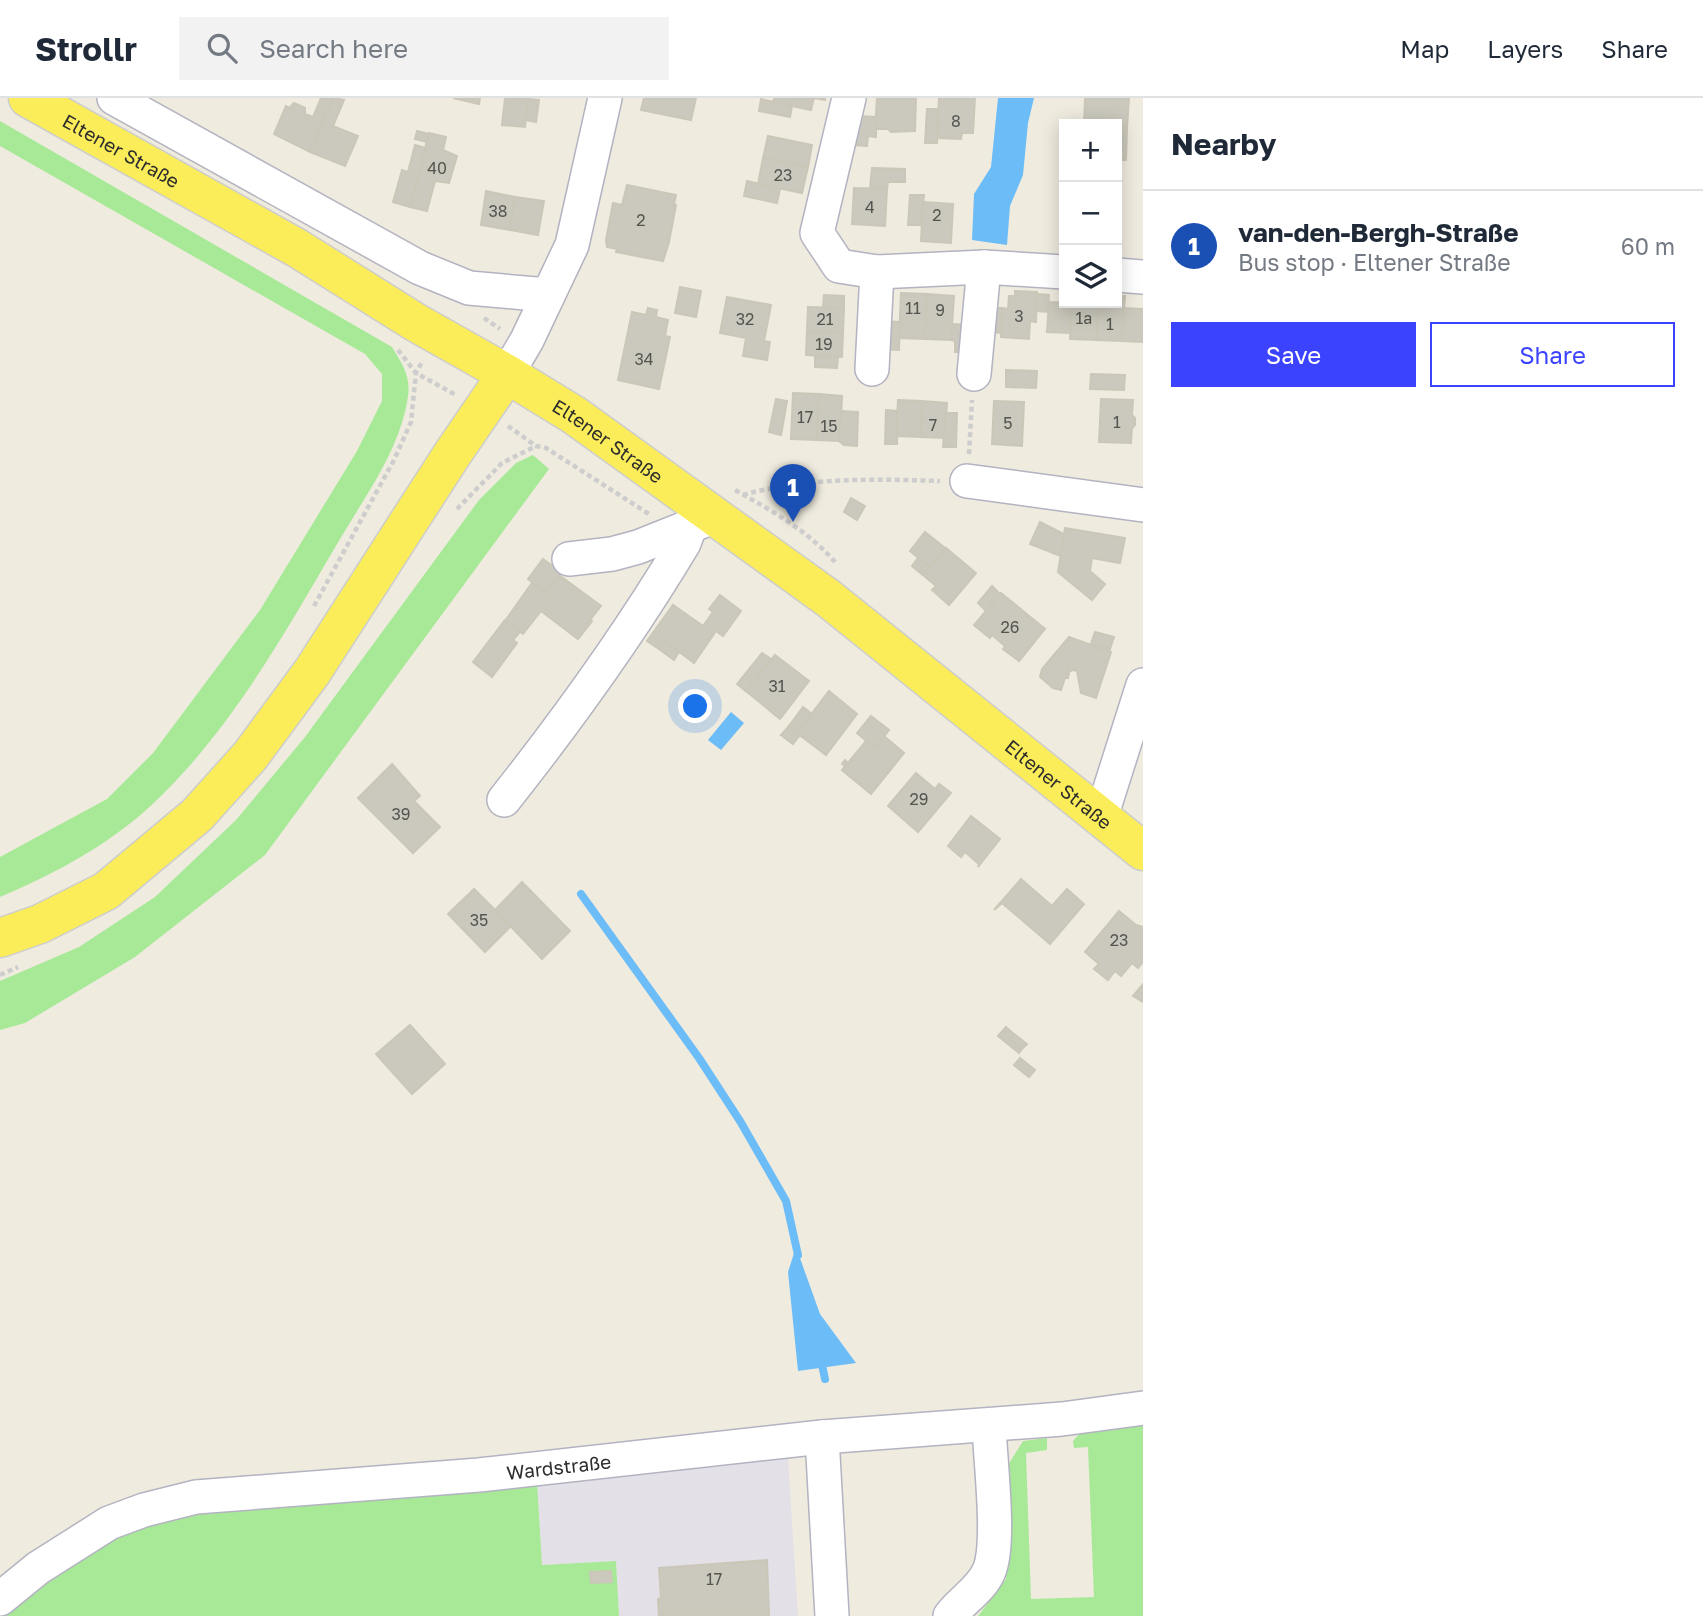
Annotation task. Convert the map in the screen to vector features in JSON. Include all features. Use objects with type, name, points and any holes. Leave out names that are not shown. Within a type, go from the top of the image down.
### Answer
[{"type":"main road","name":"Eltener Straße","points":[[28,98],[297,248],[574,415],[703,517],[828,598],[1143,852]]},
{"type":"main road","points":[[0,938],[40,924],[106,891],[197,815],[215,796],[250,756],[312,672],[507,373]]},
{"type":"street","points":[[114,98],[420,268],[470,288],[548,295]]},
{"type":"street","points":[[849,98],[817,233],[839,266],[877,272],[984,267],[1059,272]]},
{"type":"street","points":[[507,373],[527,340],[572,245],[599,100]]},
{"type":"street","points":[[974,373],[984,267]]},
{"type":"street","points":[[872,369],[877,272]]},
{"type":"street","points":[[1122,275],[1143,275]]},
{"type":"street","points":[[967,481],[1143,505]]},
{"type":"street","points":[[569,559],[611,554],[638,547],[703,517]]},
{"type":"street","points":[[504,800],[616,652],[703,517]]},
{"type":"street","points":[[1101,817],[1143,685]]},
{"type":"street","name":"Wardstraße","points":[[0,1599],[38,1568],[109,1523],[144,1510],[196,1497],[480,1475],[822,1437],[1075,1418],[1143,1408]]},
{"type":"street","points":[[950,1616],[957,1606],[980,1587],[989,1570],[994,1542],[989,1425]]},
{"type":"street","points":[[822,1437],[832,1616]]},
{"type":"path","points":[[313,608],[394,460],[411,422],[416,373]]},
{"type":"path","points":[[703,517],[766,488],[870,479],[967,481],[974,373]]},
{"type":"shaded area","points":[[788,1458],[798,1616],[619,1616],[616,1561],[542,1565],[537,1482]]},
{"type":"green space","points":[[0,121],[392,347],[405,370],[409,389],[398,434],[381,470],[259,674],[213,737],[161,796],[125,827],[65,866],[0,897],[0,857],[107,799],[153,753],[260,610],[357,451],[382,401],[382,374],[365,354],[0,146]]},
{"type":"green space","points":[[533,455],[549,469],[265,855],[135,957],[25,1023],[0,1030],[0,981],[79,947],[155,897],[236,820],[305,737],[479,500],[516,463]]},
{"type":"green space","points":[[1143,1424],[1143,1616],[978,1616],[1006,1579],[1008,1465],[1023,1441],[1047,1438],[1047,1450],[1026,1453],[1031,1599],[1094,1597],[1088,1447],[1074,1448],[1073,1441],[1080,1433]]},
{"type":"green space","points":[[537,1482],[542,1565],[616,1561],[619,1616],[5,1616],[73,1560],[134,1529],[209,1507]]},
{"type":"water","points":[[998,98],[1034,98],[1028,123],[1023,175],[1010,206],[1007,245],[972,240],[974,194],[991,167]]},
{"type":"water","points":[[731,712],[744,723],[721,750],[708,740]]},
{"type":"water","points":[[796,1247],[820,1314],[856,1363],[798,1371],[788,1272]]},
{"type":"building","points":[[321,98],[333,98],[310,152],[274,134],[286,106],[289,108],[294,103],[305,108],[305,114],[313,117]]},
{"type":"building","points":[[333,98],[344,100],[333,126],[358,136],[345,166],[310,152]]},
{"type":"building","points":[[453,98],[480,98],[479,104]]},
{"type":"building","points":[[505,98],[528,99],[525,127],[502,125]]},
{"type":"building","points":[[644,98],[696,98],[691,120],[641,110]]},
{"type":"building","points":[[774,98],[814,98],[811,110],[773,102]]},
{"type":"building","points":[[877,98],[916,98],[915,131],[891,132],[888,129],[875,129]]},
{"type":"building","points":[[939,98],[975,98],[973,133],[962,133],[961,139],[937,138]]},
{"type":"building","points":[[1085,98],[1129,98],[1127,128],[1122,128],[1122,119],[1084,119]]},
{"type":"building","points":[[528,99],[539,100],[536,122],[525,120]]},
{"type":"building","points":[[761,99],[792,106],[790,117],[759,111]]},
{"type":"building","points":[[927,109],[938,109],[937,143],[925,143]]},
{"type":"building","points":[[858,116],[876,117],[876,137],[868,136],[867,146],[851,145]]},
{"type":"building","points":[[1122,128],[1127,128],[1126,160],[1122,160]]},
{"type":"building","points":[[417,131],[429,134],[427,142],[415,139]]},
{"type":"building","points":[[429,133],[446,137],[443,150],[457,156],[449,183],[435,181],[427,211],[410,207]]},
{"type":"building","points":[[768,136],[812,145],[808,167],[763,158]]},
{"type":"building","points":[[415,145],[426,148],[410,207],[393,202],[402,170],[408,172]]},
{"type":"building","points":[[763,158],[808,167],[802,193],[758,184]]},
{"type":"building","points":[[872,168],[905,169],[905,182],[888,182],[887,189],[870,188]]},
{"type":"building","points":[[747,181],[780,189],[777,203],[744,196]]},
{"type":"building","points":[[627,185],[676,195],[669,242],[663,261],[616,252],[617,249],[607,247],[613,203],[622,205]]},
{"type":"building","points":[[854,188],[887,189],[885,226],[852,224]]},
{"type":"building","points":[[486,191],[515,197],[510,230],[481,225]]},
{"type":"building","points":[[910,195],[924,195],[921,225],[908,225]]},
{"type":"building","points":[[515,197],[544,201],[538,235],[510,230]]},
{"type":"building","points":[[923,202],[953,204],[951,243],[921,241]]},
{"type":"building","points":[[680,287],[701,291],[696,317],[675,313]]},
{"type":"building","points":[[1015,291],[1037,292],[1036,322],[1030,321],[1029,339],[1001,337],[1002,308],[1008,309],[1009,296],[1015,296]]},
{"type":"building","points":[[901,293],[927,294],[925,339],[899,338]]},
{"type":"building","points":[[927,294],[954,296],[951,340],[925,339]]},
{"type":"building","points":[[1037,294],[1049,295],[1048,312],[1037,311]]},
{"type":"building","points":[[824,295],[844,296],[844,308],[823,307]]},
{"type":"building","points":[[1122,296],[1125,296],[1122,341],[1096,340],[1098,308],[1122,308]]},
{"type":"building","points":[[727,297],[771,305],[764,341],[770,342],[767,360],[743,356],[746,338],[720,333]]},
{"type":"building","points":[[1049,302],[1059,302],[1059,308],[1072,308],[1070,333],[1047,332]]},
{"type":"building","points":[[808,307],[844,308],[843,333],[807,331]]},
{"type":"building","points":[[648,308],[657,310],[656,317],[668,320],[665,336],[670,337],[659,389],[618,380],[632,312],[646,315]]},
{"type":"building","points":[[991,308],[1002,308],[1001,333],[989,332]]},
{"type":"building","points":[[1072,308],[1098,308],[1096,340],[1070,339]]},
{"type":"building","points":[[1124,308],[1143,309],[1143,342],[1122,341]]},
{"type":"building","points":[[883,321],[900,322],[899,350],[882,349]]},
{"type":"building","points":[[952,324],[969,325],[968,353],[955,352],[955,341],[951,340]]},
{"type":"building","points":[[807,331],[843,333],[842,357],[806,355]]},
{"type":"building","points":[[815,356],[838,357],[837,368],[815,367]]},
{"type":"building","points":[[1006,370],[1037,371],[1036,388],[1006,387]]},
{"type":"building","points":[[1091,374],[1125,375],[1124,390],[1090,389]]},
{"type":"building","points":[[793,393],[819,394],[817,440],[791,439]]},
{"type":"building","points":[[819,394],[842,396],[840,441],[817,440]]},
{"type":"building","points":[[776,399],[787,401],[781,435],[769,432]]},
{"type":"building","points":[[1101,399],[1133,400],[1132,415],[1135,425],[1132,428],[1131,443],[1099,442]]},
{"type":"building","points":[[898,400],[922,401],[921,437],[896,436]]},
{"type":"building","points":[[922,401],[947,403],[945,438],[921,437]]},
{"type":"building","points":[[994,401],[1024,402],[1022,446],[992,444]]},
{"type":"building","points":[[886,410],[897,411],[897,444],[885,444]]},
{"type":"building","points":[[841,411],[858,412],[857,446],[844,445],[839,441]]},
{"type":"building","points":[[946,413],[957,413],[956,447],[943,447]]},
{"type":"building","points":[[851,498],[865,506],[857,520],[844,512]]},
{"type":"building","points":[[1040,522],[1064,534],[1061,556],[1030,544]]},
{"type":"building","points":[[1065,528],[1125,538],[1120,563],[1092,558],[1090,571],[1105,584],[1092,600],[1058,572]]},
{"type":"building","points":[[925,532],[945,548],[930,567],[910,551]]},
{"type":"building","points":[[946,548],[976,573],[949,605],[932,590],[936,586],[923,575]]},
{"type":"building","points":[[918,558],[930,567],[923,575],[912,566]]},
{"type":"building","points":[[543,559],[561,572],[546,593],[528,579]]},
{"type":"building","points":[[559,575],[601,606],[578,639],[541,611],[523,634],[505,621],[532,583],[546,593]]},
{"type":"building","points":[[992,586],[1000,594],[986,611],[978,603]]},
{"type":"building","points":[[1001,593],[1045,629],[1019,661],[1003,649],[1005,646],[992,635],[990,638],[974,625]]},
{"type":"building","points":[[720,595],[741,611],[723,636],[716,631],[694,663],[665,641],[659,649],[647,641],[673,605],[703,626],[713,612],[709,609]]},
{"type":"building","points":[[505,620],[520,632],[513,640],[517,643],[492,677],[473,662]]},
{"type":"building","points":[[1095,632],[1114,637],[1109,652],[1091,644]]},
{"type":"building","points":[[1069,637],[1111,652],[1096,698],[1081,693],[1077,671],[1067,672],[1068,678],[1065,678],[1061,690],[1053,688],[1040,677],[1042,669]]},
{"type":"building","points":[[665,641],[679,652],[674,660],[659,649]]},
{"type":"building","points":[[762,653],[771,659],[746,691],[737,684]]},
{"type":"building","points":[[775,655],[809,681],[780,719],[746,691]]},
{"type":"building","points":[[829,691],[857,714],[826,755],[797,733]]},
{"type":"building","points":[[803,707],[812,714],[797,732],[789,726]]},
{"type":"building","points":[[871,716],[889,730],[875,748],[857,733]]},
{"type":"building","points":[[789,726],[800,735],[793,744],[781,735]]},
{"type":"building","points":[[884,736],[904,753],[871,794],[842,770],[845,766],[842,764],[845,760],[848,763],[866,741],[875,748]]},
{"type":"building","points":[[392,764],[420,796],[414,801],[440,827],[413,853],[358,798]]},
{"type":"building","points":[[916,773],[935,789],[939,784],[951,793],[918,832],[888,806]]},
{"type":"building","points":[[971,816],[1000,839],[978,867],[979,864],[965,852],[961,857],[948,846]]},
{"type":"building","points":[[1021,879],[1052,906],[1067,889],[1084,904],[1050,944],[1002,903],[994,910]]},
{"type":"building","points":[[522,882],[570,931],[542,959],[495,910]]},
{"type":"building","points":[[474,889],[511,926],[485,952],[448,914]]},
{"type":"building","points":[[1119,911],[1136,925],[1143,927],[1143,962],[1138,968],[1132,963],[1121,976],[1115,971],[1108,980],[1094,969],[1099,964],[1085,952]]},
{"type":"building","points":[[1143,984],[1143,1002],[1133,996]]},
{"type":"building","points":[[410,1025],[445,1064],[412,1094],[376,1054]]},
{"type":"building","points":[[1006,1027],[1014,1034],[1010,1039],[1022,1049],[1019,1053],[998,1036]]},
{"type":"building","points":[[1014,1034],[1027,1044],[1022,1049],[1010,1039]]},
{"type":"building","points":[[1020,1058],[1035,1070],[1029,1077],[1014,1065]]},
{"type":"building","points":[[767,1560],[769,1616],[659,1616],[659,1568]]},
{"type":"building","points":[[611,1571],[612,1582],[591,1583],[590,1572]]},
{"type":"waterway","points":[[581,894],[699,1058],[740,1121],[786,1201],[798,1255]]},
{"type":"waterway","points":[[821,1360],[825,1379]]},
{"type":"place","name":"van-den-Bergh-Straße","points":[[793,522]]}]
